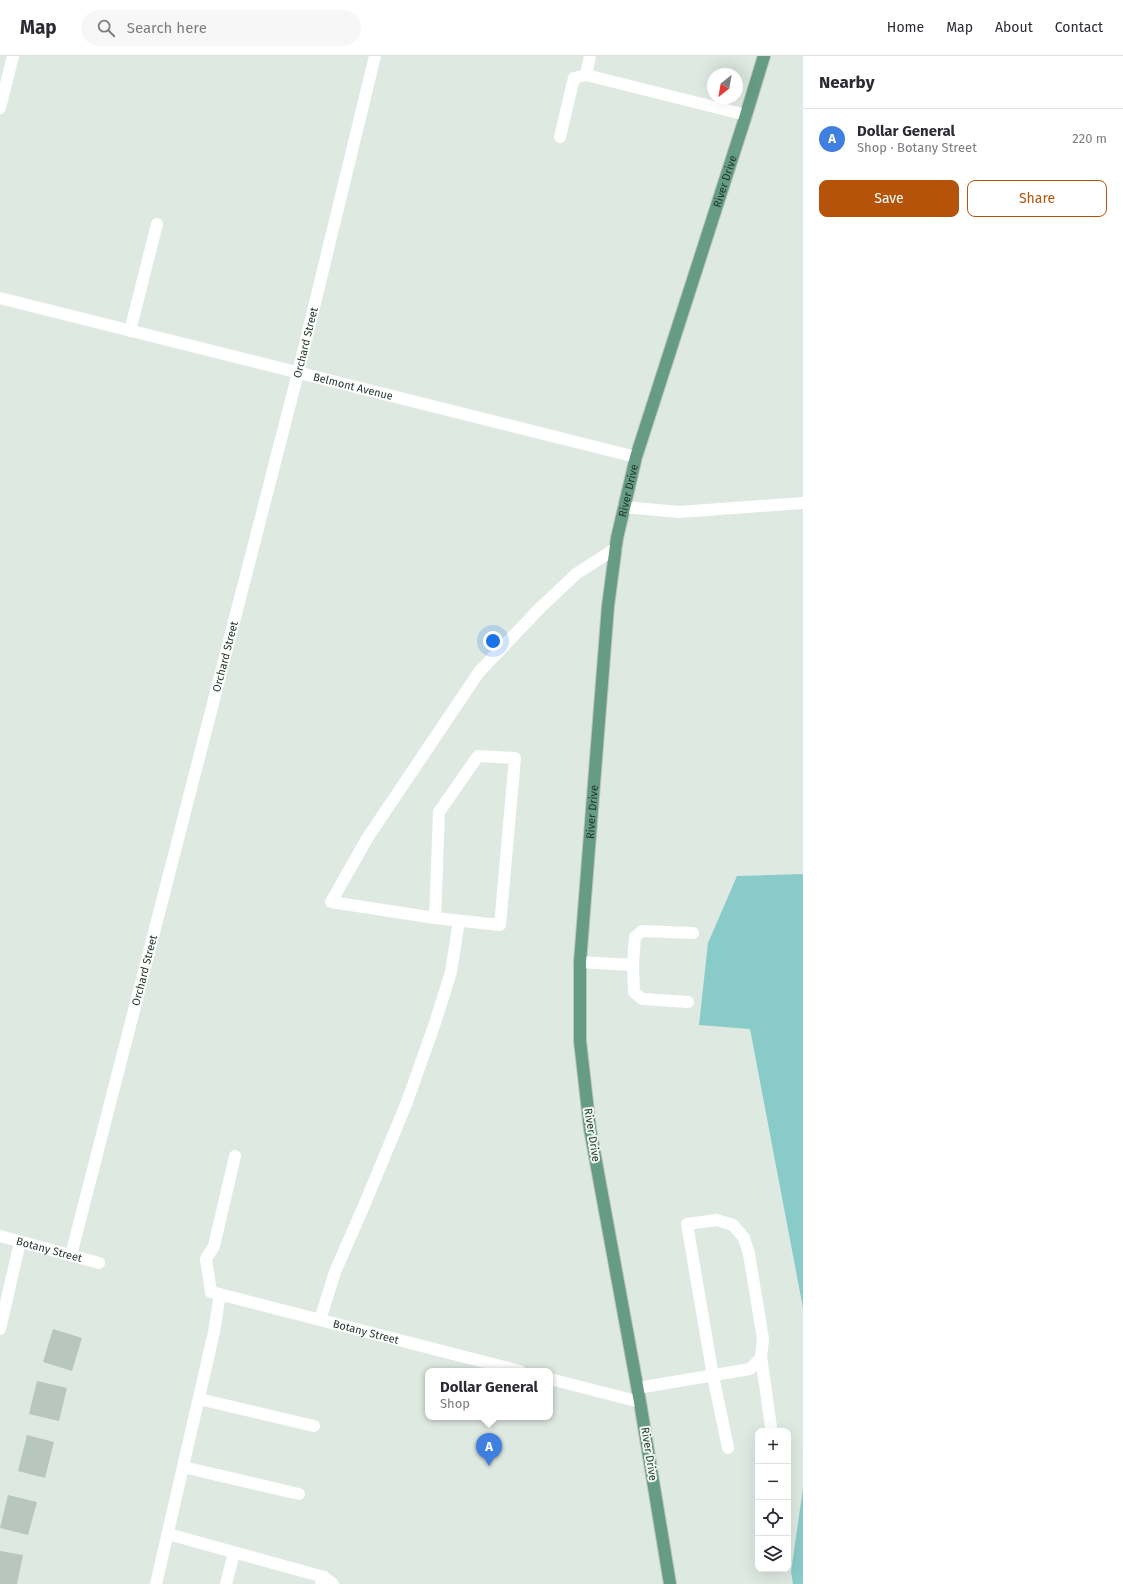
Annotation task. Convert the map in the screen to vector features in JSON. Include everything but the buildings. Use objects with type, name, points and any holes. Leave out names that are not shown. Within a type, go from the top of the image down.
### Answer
[{"type":"main road","name":"River Drive","points":[[670,1584],[638,1388],[590,1128],[580,1041],[580,962],[608,614],[616,548],[624,507],[636,457],[764,56]]},
{"type":"street","points":[[0,108],[13,56]]},
{"type":"street","name":"Orchard Street","points":[[71,1255],[298,373],[375,56]]},
{"type":"street","points":[[586,75],[590,56]]},
{"type":"street","points":[[560,137],[574,78],[586,75],[746,115]]},
{"type":"street","points":[[130,331],[157,224]]},
{"type":"street","name":"Belmont Avenue","points":[[0,298],[636,457]]},
{"type":"street","points":[[624,507],[679,512],[803,503]]},
{"type":"street","points":[[435,918],[439,812],[478,756],[515,758],[500,925],[435,918],[330,902],[368,837],[479,672],[540,608],[576,574],[616,548]]},
{"type":"street","points":[[320,1320],[335,1272],[366,1201],[406,1102],[435,1023],[451,972],[459,921]]},
{"type":"street","points":[[688,1002],[642,999],[634,992],[633,965],[635,937],[642,931],[693,934]]},
{"type":"street","points":[[580,962],[633,965]]},
{"type":"street","points":[[156,1584],[214,1332],[215,1293],[206,1259],[214,1246],[236,1156]]},
{"type":"street","points":[[728,1448],[713,1376],[687,1224],[716,1220],[733,1225],[744,1238],[749,1254],[763,1339],[761,1356],[771,1427]]},
{"type":"street","name":"Botany Street","points":[[0,1236],[99,1262]]},
{"type":"street","points":[[0,1329],[20,1242]]},
{"type":"street","name":"Botany Street","points":[[215,1293],[508,1368]]},
{"type":"street","points":[[638,1388],[750,1369],[761,1356]]},
{"type":"street","points":[[553,1380],[640,1402]]},
{"type":"street","points":[[199,1399],[314,1426]]},
{"type":"street","points":[[183,1467],[299,1494]]},
{"type":"street","points":[[168,1534],[326,1582]]},
{"type":"street","points":[[226,1584],[234,1553]]},
{"type":"water","points":[[803,874],[803,1308],[750,1029],[699,1025],[708,943],[737,876]]},
{"type":"water","points":[[803,1488],[803,1584],[793,1584],[791,1572]]},
{"type":"place","name":"Dollar General","points":[[489,1466]]}]
